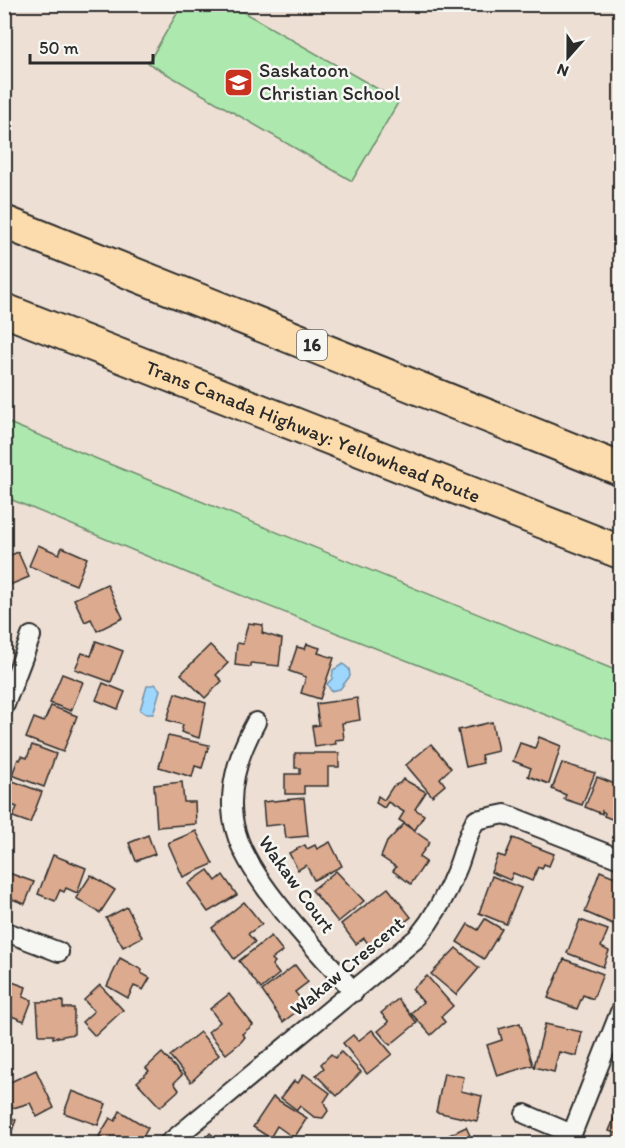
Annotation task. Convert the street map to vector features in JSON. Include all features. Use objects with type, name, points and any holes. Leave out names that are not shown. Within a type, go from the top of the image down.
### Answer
[{"type":"highway","name":"16","points":[[4,222],[621,469]]},
{"type":"highway","name":"Trans Canada Highway: Yellowhead Route","points":[[4,310],[621,552]]},
{"type":"street","points":[[4,707],[31,636]]},
{"type":"street","name":"Wakaw Court","points":[[256,722],[242,748],[234,780],[235,829],[244,855],[286,912],[354,992]]},
{"type":"street","name":"Wakaw Crescent","points":[[168,1143],[417,938],[437,914],[458,866],[468,833],[476,820],[506,814],[621,859]]},
{"type":"street","points":[[4,931],[59,952]]},
{"type":"street","points":[[525,1114],[570,1139],[621,1012]]},
{"type":"green space","points":[[182,5],[231,5],[399,101],[352,181],[148,63]]},
{"type":"green space","points":[[4,421],[620,672],[620,744],[245,597],[5,497]]},
{"type":"water","points":[[343,664],[349,669],[350,676],[340,689],[331,691],[327,684],[332,679],[333,670]]},
{"type":"water","points":[[155,684],[160,690],[153,714],[146,714],[140,710],[147,686]]},
{"type":"building","points":[[38,545],[59,554],[62,547],[87,558],[76,585],[29,566]]},
{"type":"building","points":[[18,552],[29,577],[5,587],[4,558]]},
{"type":"building","points":[[107,584],[123,618],[97,631],[91,619],[85,622],[74,599]]},
{"type":"building","points":[[248,623],[263,625],[262,633],[282,639],[279,666],[251,663],[251,667],[235,665],[237,643],[243,644]]},
{"type":"building","points":[[96,641],[123,651],[111,682],[75,669],[82,653],[91,656]]},
{"type":"building","points":[[307,644],[320,648],[318,653],[334,658],[320,699],[301,693],[306,677],[289,671],[297,647],[305,649]]},
{"type":"building","points":[[210,645],[228,663],[216,675],[222,681],[205,698],[181,674]]},
{"type":"building","points":[[62,674],[83,682],[71,711],[50,703]]},
{"type":"building","points":[[103,683],[125,692],[118,709],[96,700]]},
{"type":"building","points":[[175,693],[206,703],[199,738],[181,732],[183,725],[167,720]]},
{"type":"building","points":[[357,698],[360,720],[342,723],[344,739],[335,740],[336,744],[315,747],[312,726],[319,725],[316,704]]},
{"type":"building","points":[[51,706],[77,716],[63,752],[26,738],[34,718],[44,722]]},
{"type":"building","points":[[492,722],[498,751],[481,755],[483,763],[466,767],[458,730]]},
{"type":"building","points":[[168,736],[209,745],[202,768],[195,766],[192,777],[159,767]]},
{"type":"building","points":[[539,737],[561,746],[549,784],[528,776],[531,768],[513,761],[520,743],[535,748]]},
{"type":"building","points":[[431,744],[451,768],[440,778],[445,785],[432,796],[406,765]]},
{"type":"building","points":[[32,745],[56,754],[44,787],[12,775],[18,759],[20,760],[22,756],[27,758]]},
{"type":"building","points":[[295,753],[339,753],[339,767],[328,767],[328,786],[304,786],[304,794],[285,794],[285,774],[300,774],[300,768],[295,768]]},
{"type":"building","points":[[562,763],[595,773],[582,805],[564,799],[566,795],[552,789]]},
{"type":"building","points":[[597,777],[620,786],[619,822],[604,816],[605,813],[602,811],[602,814],[585,807]]},
{"type":"building","points":[[403,779],[426,792],[415,809],[424,815],[415,830],[399,820],[404,812],[388,802],[384,808],[376,803],[378,796],[384,800],[393,786]]},
{"type":"building","points":[[10,780],[42,792],[30,823],[13,817],[17,807],[4,802]]},
{"type":"building","points":[[182,782],[184,802],[195,802],[196,824],[157,827],[154,785]]},
{"type":"building","points":[[304,798],[308,836],[286,838],[284,824],[265,826],[263,802]]},
{"type":"building","points":[[404,824],[430,842],[419,857],[426,862],[411,884],[393,871],[396,867],[381,857],[387,842]]},
{"type":"building","points":[[196,831],[213,864],[183,877],[168,843]]},
{"type":"building","points":[[148,835],[155,854],[136,861],[129,843]]},
{"type":"building","points":[[513,838],[554,854],[549,866],[544,864],[542,869],[538,867],[532,881],[513,873],[510,880],[491,872],[498,855],[505,857]]},
{"type":"building","points":[[330,842],[342,866],[314,880],[306,865],[298,870],[289,853],[305,845],[307,849],[315,845],[317,849]]},
{"type":"building","points":[[53,855],[86,868],[77,893],[66,888],[64,892],[60,890],[55,901],[38,894]]},
{"type":"building","points":[[208,870],[216,881],[223,875],[237,895],[208,912],[188,884]]},
{"type":"building","points":[[336,871],[364,901],[338,922],[312,890]]},
{"type":"building","points":[[600,871],[620,879],[620,927],[585,912]]},
{"type":"building","points":[[6,872],[34,882],[25,904],[4,896]]},
{"type":"building","points":[[91,875],[115,890],[100,913],[76,898]]},
{"type":"building","points":[[492,876],[521,888],[506,924],[479,913]]},
{"type":"building","points":[[388,888],[411,917],[371,948],[364,938],[356,944],[341,924]]},
{"type":"building","points":[[244,902],[262,924],[248,934],[255,942],[234,959],[212,928]]},
{"type":"building","points":[[127,907],[142,937],[123,947],[106,918]]},
{"type":"building","points":[[485,919],[502,929],[484,959],[457,942],[468,924],[478,930]]},
{"type":"building","points":[[580,920],[608,930],[601,947],[609,951],[603,967],[567,953]]},
{"type":"building","points":[[271,936],[283,951],[272,959],[275,962],[272,965],[279,974],[261,989],[239,961]]},
{"type":"building","points":[[456,948],[479,968],[456,995],[431,974]]},
{"type":"building","points":[[120,958],[142,970],[141,973],[150,978],[143,990],[134,986],[128,998],[107,986]]},
{"type":"building","points":[[564,959],[603,974],[593,999],[583,995],[577,1009],[548,998]]},
{"type":"building","points":[[295,965],[308,982],[295,992],[305,1005],[283,1022],[262,991]]},
{"type":"building","points":[[427,976],[453,1006],[441,1017],[445,1022],[431,1035],[411,1013],[423,1002],[412,989]]},
{"type":"building","points":[[4,979],[26,987],[23,997],[32,1000],[24,1021],[4,1013]]},
{"type":"building","points":[[100,985],[123,1010],[95,1036],[82,1022],[94,1011],[84,1000]]},
{"type":"building","points":[[229,994],[253,1025],[242,1034],[245,1037],[241,1042],[226,1054],[208,1032],[220,1022],[210,1009]]},
{"type":"building","points":[[398,999],[417,1023],[390,1045],[378,1031],[389,1022],[381,1013]]},
{"type":"building","points":[[63,1001],[63,1008],[74,1008],[74,1034],[53,1038],[53,1035],[39,1035],[37,1002]]},
{"type":"building","points":[[520,1023],[533,1065],[497,1076],[487,1045],[502,1040],[499,1029]]},
{"type":"building","points":[[545,1024],[582,1032],[577,1056],[559,1052],[554,1072],[534,1067]]},
{"type":"building","points":[[372,1030],[392,1054],[367,1074],[343,1043],[353,1035],[358,1041]]},
{"type":"building","points":[[200,1032],[219,1055],[191,1082],[170,1056]]},
{"type":"building","points":[[341,1052],[361,1072],[337,1096],[316,1075],[324,1068],[321,1064],[331,1054],[335,1058]]},
{"type":"building","points":[[162,1053],[182,1075],[174,1083],[179,1090],[160,1107],[137,1082],[149,1071],[146,1068]]},
{"type":"building","points":[[36,1070],[54,1108],[37,1117],[30,1103],[13,1108],[4,1090],[4,1085]]},
{"type":"building","points":[[444,1073],[464,1077],[461,1091],[482,1096],[477,1121],[436,1112]]},
{"type":"building","points":[[304,1074],[330,1093],[324,1102],[328,1111],[323,1118],[314,1117],[300,1106],[297,1110],[281,1098],[294,1081],[298,1083]]},
{"type":"building","points":[[72,1091],[106,1104],[98,1125],[64,1113]]},
{"type":"building","points":[[273,1097],[307,1118],[294,1138],[277,1126],[270,1138],[253,1127]]},
{"type":"building","points":[[618,1108],[620,1109],[620,1144],[611,1144],[615,1133],[609,1131]]},
{"type":"building","points":[[120,1111],[148,1128],[139,1144],[111,1144],[99,1136],[110,1118],[115,1121]]},
{"type":"building","points":[[4,1116],[16,1120],[7,1144],[4,1144]]},
{"type":"building","points":[[466,1127],[474,1144],[451,1144],[447,1136]]},
{"type":"building","points":[[210,1133],[223,1144],[201,1144]]},
{"type":"place","name":"Saskatoon Christian School","points":[[238,82]]}]
